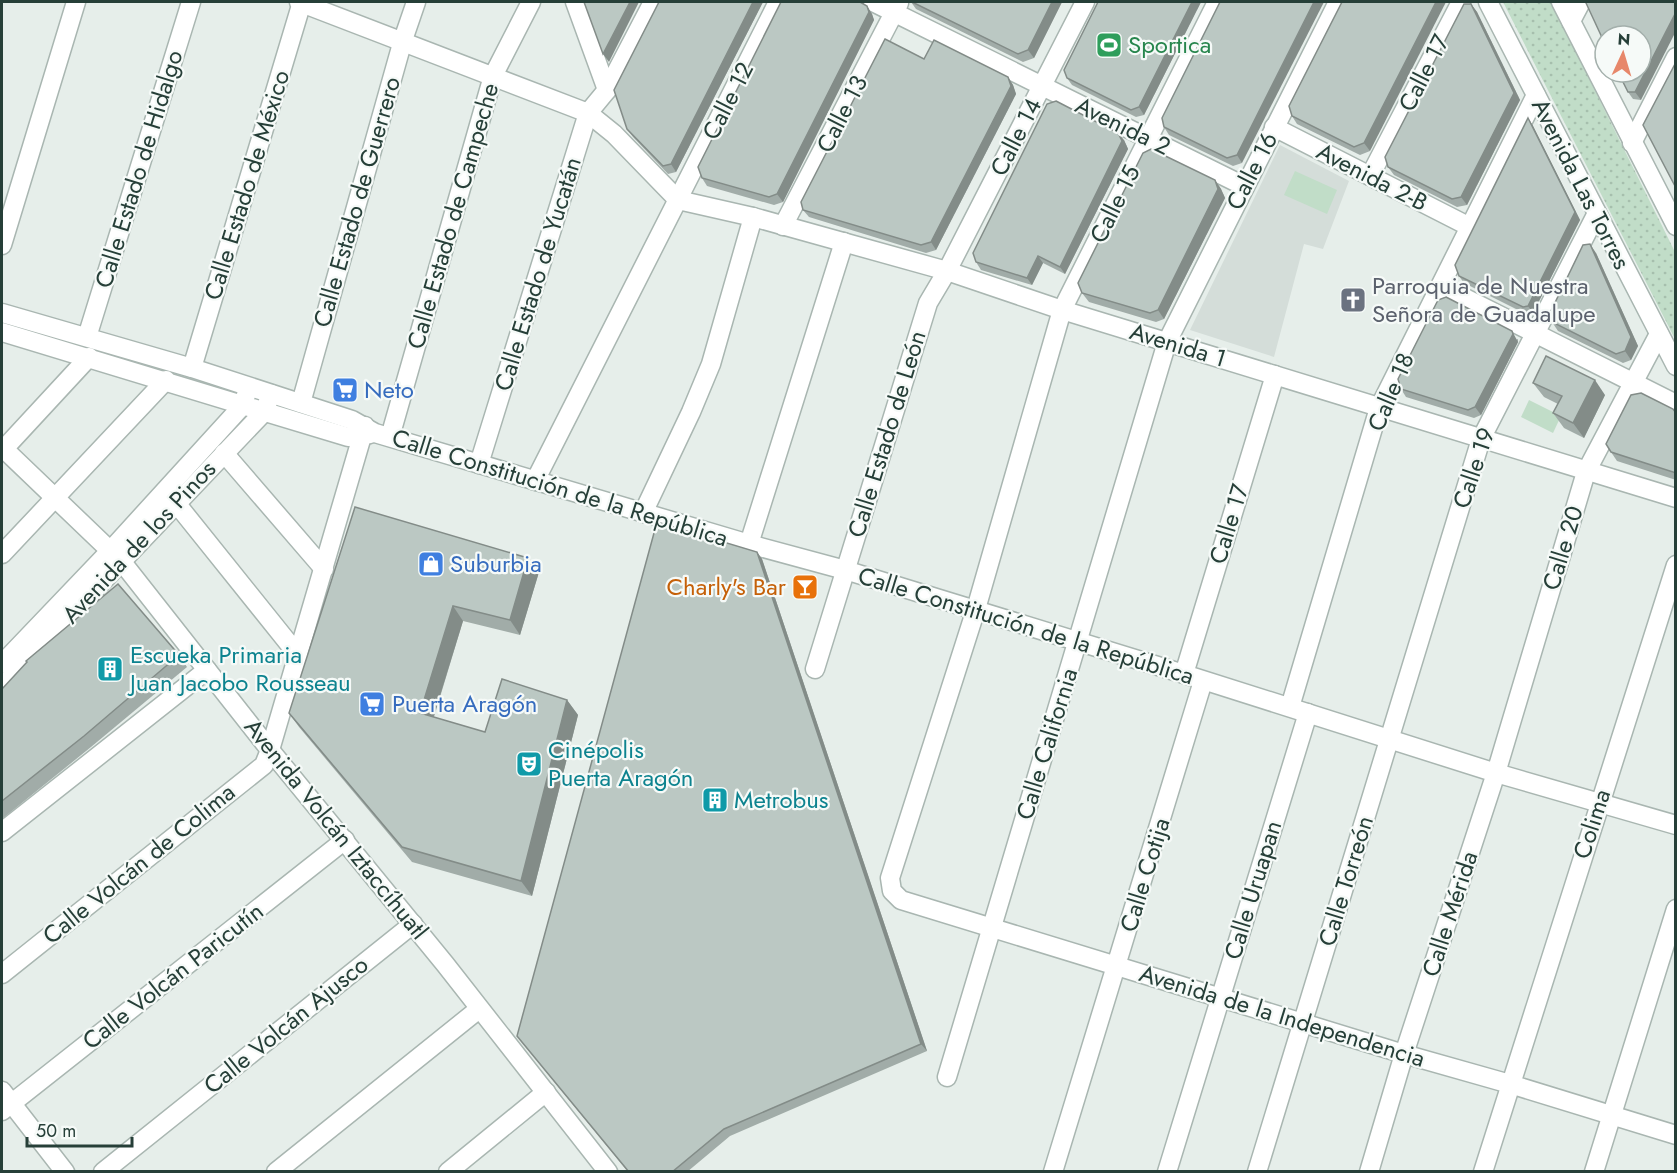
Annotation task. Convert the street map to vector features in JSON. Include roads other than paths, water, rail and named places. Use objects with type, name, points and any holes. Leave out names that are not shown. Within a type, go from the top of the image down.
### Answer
[{"type":"street","points":[[2,245],[76,2]]},
{"type":"street","name":"Calle Estado de Hidalgo","points":[[87,337],[191,2]]},
{"type":"street","points":[[301,2],[588,113],[614,134],[678,200],[535,481]]},
{"type":"street","name":"Calle Estado de México","points":[[192,368],[301,2]]},
{"type":"street","name":"Calle Estado de Guerrero","points":[[301,403],[403,40],[416,2]]},
{"type":"street","name":"Calle Estado de Campeche","points":[[324,569],[373,433],[493,76],[531,2]]},
{"type":"street","points":[[575,2],[607,90]]},
{"type":"street","name":"Calle Estado de Yucatán","points":[[479,464],[588,113],[607,90],[653,2]]},
{"type":"street","name":"Calle 12","points":[[678,200],[778,2]]},
{"type":"street","name":"Avenida 2","points":[[873,2],[897,7],[1042,86],[1244,186]]},
{"type":"street","name":"Calle 14","points":[[947,271],[1085,2]]},
{"type":"street","name":"Calle 15","points":[[892,891],[890,879],[976,609],[1062,310],[1217,2]]},
{"type":"street","name":"Calle 16","points":[[1167,342],[1338,2]]},
{"type":"street","name":"Calle 17","points":[[1370,176],[1461,2]]},
{"type":"street","name":"Avenida Las Torres","points":[[1488,2],[1676,366]]},
{"type":"street","points":[[1561,2],[1676,226]]},
{"type":"street","points":[[1570,21],[1581,2]]},
{"type":"street","name":"Calle 13","points":[[783,226],[897,7]]},
{"type":"street","points":[[1632,143],[1676,57]]},
{"type":"street","name":"Calle 18","points":[[1290,707],[1380,408],[1536,95]]},
{"type":"street","name":"Avenida 2-B","points":[[1274,127],[1470,227]]},
{"type":"street","name":"Avenida 1","points":[[678,200],[753,217],[947,271],[1062,310],[1676,498]]},
{"type":"street","name":"Calle 19","points":[[1389,739],[1481,439],[1597,213]]},
{"type":"street","points":[[643,513],[711,364],[753,217]]},
{"type":"street","points":[[749,544],[844,242]]},
{"type":"street","name":"Calle Estado de León","points":[[815,669],[928,303],[947,271]]},
{"type":"street","points":[[1441,286],[1676,404]]},
{"type":"street","name":"Calle Constitución de la República","points":[[2,313],[192,368],[301,403],[373,433],[976,609],[1496,773],[1676,825]]},
{"type":"street","name":"Calle Constitución de la República","points":[[3,334],[89,357],[348,437],[373,433]]},
{"type":"street","name":"Calle 20","points":[[1496,773],[1586,472],[1659,334]]},
{"type":"street","name":"Calle California","points":[[947,1077],[1167,342]]},
{"type":"street","points":[[2,449],[89,357]]},
{"type":"street","name":"Calle 17","points":[[1184,674],[1275,375]]},
{"type":"street","points":[[2,554],[166,380]]},
{"type":"street","name":"Avenida de los Pinos","points":[[2,687],[243,405],[249,387]]},
{"type":"street","name":"Avenida de los Pinos","points":[[2,664],[116,556],[176,503],[264,412],[271,394]]},
{"type":"street","name":"Avenida Volcán Iztaccíhuatl","points":[[2,449],[116,556],[270,750],[413,924],[608,1172]]},
{"type":"street","points":[[224,453],[324,569]]},
{"type":"street","points":[[176,503],[298,655]]},
{"type":"street","name":"Colima","points":[[1483,1172],[1676,565]]},
{"type":"street","name":"Calle Volcán de Colima","points":[[2,974],[264,765],[324,569]]},
{"type":"street","points":[[2,832],[207,670]]},
{"type":"street","name":"Calle Cotija","points":[[1053,1172],[1203,681]]},
{"type":"street","name":"Calle Uruapan","points":[[1167,1172],[1308,713]]},
{"type":"street","name":"Calle Torreón","points":[[1303,1022],[1389,739]]},
{"type":"street","name":"Calle Mérida","points":[[1369,1172],[1404,1054],[1496,773]]},
{"type":"street","name":"Calle Volcán Paricutín","points":[[5,1102],[345,840]]},
{"type":"street","name":"Avenida de la Independencia","points":[[892,891],[901,900],[1676,1135]]},
{"type":"street","points":[[1594,1172],[1676,909]]},
{"type":"street","name":"Calle Volcán Ajusco","points":[[103,1172],[413,924]]},
{"type":"street","points":[[276,1172],[479,1009]]},
{"type":"street","points":[[1257,1172],[1303,1022]]},
{"type":"street","points":[[448,1172],[546,1092]]},
{"type":"street","points":[[5,1102],[64,1172]]},
{"type":"place","name":"Sportica","points":[[1109,45]]},
{"type":"place","name":"Parroquia de Nuestra Señora de Guadalupe","points":[[1353,300]]},
{"type":"place","name":"Neto","points":[[345,390]]},
{"type":"place","name":"Suburbia","points":[[431,564]]},
{"type":"place","name":"Charly's Bar","points":[[805,587]]},
{"type":"place","name":"Escueka Primaria Juan Jacobo Rousseau","points":[[110,669]]},
{"type":"place","name":"Puerta Aragón","points":[[372,704]]},
{"type":"place","name":"Cinépolis Puerta Aragón","points":[[529,764]]},
{"type":"place","name":"Metrobus","points":[[715,800]]}]
